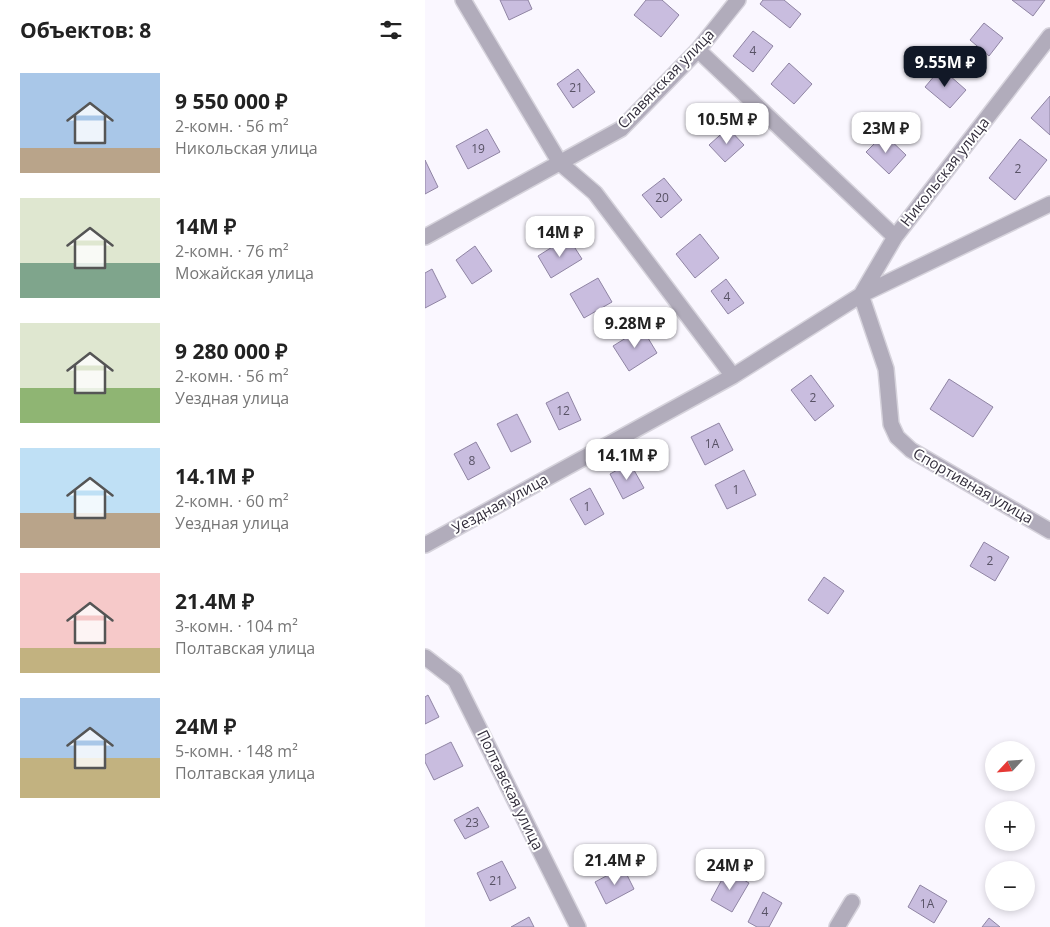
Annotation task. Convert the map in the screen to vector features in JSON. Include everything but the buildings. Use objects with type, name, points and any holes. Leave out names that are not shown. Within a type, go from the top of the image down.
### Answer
[{"type":"street","points":[[463,0],[561,163],[595,193],[733,376]]},
{"type":"street","name":"Славянская улица","points":[[425,237],[621,128],[698,50],[737,0]]},
{"type":"street","name":"Никольская улица","points":[[861,295],[895,238],[1050,36]]},
{"type":"street","points":[[698,50],[895,238]]},
{"type":"street","name":"Уездная улица","points":[[425,545],[733,376],[861,295],[1050,204]]},
{"type":"street","name":"Спортивная улица","points":[[861,295],[886,369],[891,424],[897,437],[911,450],[1050,531]]},
{"type":"street","name":"Полтавская улица","points":[[425,657],[455,680],[578,927]]},
{"type":"street","points":[[837,927],[852,902]]}]
